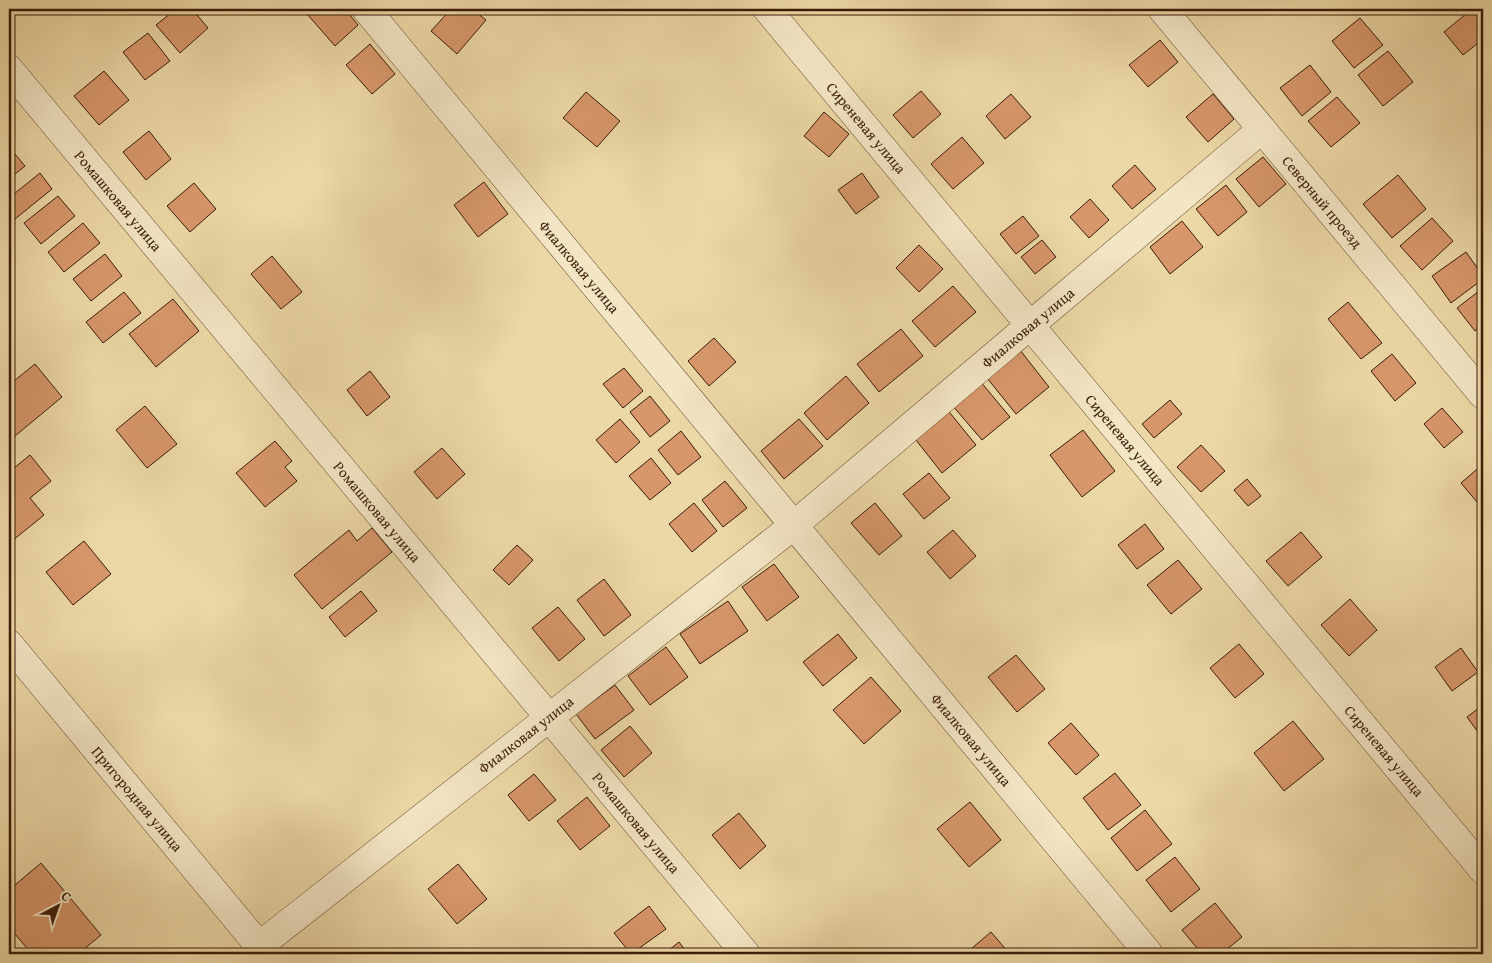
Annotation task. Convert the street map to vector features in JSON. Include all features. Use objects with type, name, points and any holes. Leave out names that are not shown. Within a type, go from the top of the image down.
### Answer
[{"type":"street","name":"Фиалковая улица","points":[[366,9],[1149,954]]},
{"type":"street","name":"Сиреневая улица","points":[[767,9],[1483,870]]},
{"type":"street","name":"Северный проезд","points":[[1162,9],[1483,395]]},
{"type":"street","name":"Ромашковая улица","points":[[9,69],[746,954]]},
{"type":"street","name":"Фиалковая улица","points":[[262,950],[548,718],[793,526],[1262,129]]},
{"type":"street","name":"Пригородная улица","points":[[9,644],[262,950]]},
{"type":"building","points":[[176,9],[192,9],[208,28],[180,53],[156,25]]},
{"type":"building","points":[[312,9],[345,9],[358,25],[335,46],[307,14]]},
{"type":"building","points":[[451,9],[472,9],[486,20],[457,54],[431,31]]},
{"type":"building","points":[[1472,9],[1483,21],[1483,39],[1463,55],[1444,32]]},
{"type":"building","points":[[1360,18],[1383,45],[1354,68],[1332,41]]},
{"type":"building","points":[[148,33],[170,61],[145,80],[123,52]]},
{"type":"building","points":[[1160,40],[1178,62],[1148,87],[1129,65]]},
{"type":"building","points":[[370,44],[395,74],[372,94],[346,65]]},
{"type":"building","points":[[1388,51],[1413,82],[1383,106],[1358,75]]},
{"type":"building","points":[[1310,65],[1331,92],[1302,116],[1280,88]]},
{"type":"building","points":[[104,71],[129,100],[99,125],[74,96]]},
{"type":"building","points":[[921,91],[941,114],[913,138],[893,115]]},
{"type":"building","points":[[586,92],[620,121],[597,147],[563,118]]},
{"type":"building","points":[[1011,94],[1031,117],[1005,139],[986,116]]},
{"type":"building","points":[[1213,94],[1234,119],[1208,142],[1186,117]]},
{"type":"building","points":[[1337,97],[1360,123],[1331,147],[1308,121]]},
{"type":"building","points":[[824,112],[849,134],[829,157],[804,136]]},
{"type":"building","points":[[149,131],[171,159],[146,180],[123,152]]},
{"type":"building","points":[[962,137],[984,163],[953,189],[931,164]]},
{"type":"building","points":[[9,147],[25,166],[9,179]]},
{"type":"building","points":[[1263,157],[1286,184],[1259,207],[1236,179]]},
{"type":"building","points":[[1135,165],[1156,189],[1132,209],[1112,186]]},
{"type":"building","points":[[40,173],[52,189],[15,219],[9,211],[9,198]]},
{"type":"building","points":[[862,173],[879,197],[856,214],[838,190]]},
{"type":"building","points":[[1398,175],[1426,209],[1392,238],[1363,204]]},
{"type":"building","points":[[484,182],[508,214],[478,237],[454,205]]},
{"type":"building","points":[[194,183],[216,209],[190,232],[167,206]]},
{"type":"building","points":[[1226,185],[1247,212],[1218,236],[1196,209]]},
{"type":"building","points":[[58,196],[75,216],[41,244],[24,223]]},
{"type":"building","points":[[1090,199],[1109,220],[1089,238],[1070,217]]},
{"type":"building","points":[[1023,216],[1039,236],[1016,254],[1000,234]]},
{"type":"building","points":[[1432,218],[1453,241],[1422,270],[1400,246]]},
{"type":"building","points":[[1182,221],[1203,247],[1170,274],[1150,247]]},
{"type":"building","points":[[83,223],[100,243],[64,272],[48,252]]},
{"type":"building","points":[[1042,240],[1056,257],[1035,274],[1021,257]]},
{"type":"building","points":[[919,245],[943,269],[919,292],[896,268]]},
{"type":"building","points":[[1466,252],[1483,276],[1483,279],[1451,303],[1432,276]]},
{"type":"building","points":[[105,254],[122,276],[91,301],[73,279]]},
{"type":"building","points":[[272,256],[302,292],[281,309],[251,274]]},
{"type":"building","points":[[953,286],[976,312],[935,347],[912,321]]},
{"type":"building","points":[[1483,288],[1483,324],[1475,331],[1457,308]]},
{"type":"building","points":[[124,292],[141,313],[103,343],[86,322]]},
{"type":"building","points":[[173,299],[199,331],[156,367],[129,334]]},
{"type":"building","points":[[1348,302],[1382,343],[1361,359],[1328,319]]},
{"type":"building","points":[[901,329],[923,356],[879,392],[857,364]]},
{"type":"building","points":[[714,338],[736,362],[709,386],[688,361]]},
{"type":"building","points":[[1020,350],[1049,387],[1016,414],[987,378]]},
{"type":"building","points":[[1392,354],[1416,383],[1395,401],[1371,371]]},
{"type":"building","points":[[35,364],[62,397],[9,441],[9,385]]},
{"type":"building","points":[[624,368],[643,391],[623,408],[603,384]]},
{"type":"building","points":[[370,371],[390,397],[367,416],[347,390]]},
{"type":"building","points":[[846,376],[869,403],[827,440],[804,413]]},
{"type":"building","points":[[980,381],[1010,417],[982,440],[952,405]]},
{"type":"building","points":[[650,396],[670,421],[650,437],[630,412]]},
{"type":"building","points":[[1170,400],[1182,414],[1154,438],[1142,424]]},
{"type":"building","points":[[145,406],[177,444],[147,468],[116,430]]},
{"type":"building","points":[[946,408],[976,445],[942,473],[912,435]]},
{"type":"building","points":[[1442,408],[1463,432],[1444,448],[1424,424]]},
{"type":"building","points":[[620,419],[640,442],[616,463],[596,440]]},
{"type":"building","points":[[799,419],[823,446],[784,479],[761,451]]},
{"type":"building","points":[[1083,430],[1115,471],[1082,497],[1050,455]]},
{"type":"building","points":[[681,431],[701,457],[678,475],[658,450]]},
{"type":"building","points":[[275,441],[292,461],[285,467],[297,481],[265,507],[236,473]]},
{"type":"building","points":[[1201,445],[1225,471],[1201,492],[1177,467]]},
{"type":"building","points":[[442,448],[465,474],[437,499],[414,472]]},
{"type":"building","points":[[30,455],[51,481],[30,498],[44,515],[12,541],[9,538],[9,472]]},
{"type":"building","points":[[651,458],[671,483],[650,500],[629,476]]},
{"type":"building","points":[[1483,464],[1483,507],[1482,508],[1461,483]]},
{"type":"building","points":[[929,473],[950,498],[924,519],[903,494]]},
{"type":"building","points":[[1247,479],[1261,496],[1248,506],[1234,490]]},
{"type":"building","points":[[725,481],[747,508],[723,527],[702,500]]},
{"type":"building","points":[[694,503],[717,531],[692,552],[669,524]]},
{"type":"building","points":[[875,503],[902,536],[879,555],[851,523]]},
{"type":"building","points":[[1145,524],[1164,549],[1137,569],[1118,545]]},
{"type":"building","points":[[372,528],[392,552],[322,609],[294,575],[349,530],[357,541]]},
{"type":"building","points":[[953,530],[976,556],[950,579],[927,552]]},
{"type":"building","points":[[1301,532],[1322,557],[1288,586],[1266,561]]},
{"type":"building","points":[[84,541],[111,574],[73,605],[46,572]]},
{"type":"building","points":[[517,545],[533,560],[509,585],[493,570]]},
{"type":"building","points":[[1178,560],[1202,589],[1171,614],[1147,585]]},
{"type":"building","points":[[774,564],[799,597],[767,621],[742,587]]},
{"type":"building","points":[[604,579],[631,615],[604,636],[577,600]]},
{"type":"building","points":[[361,591],[377,611],[345,637],[329,617]]},
{"type":"building","points":[[1350,599],[1377,630],[1349,656],[1321,625]]},
{"type":"building","points":[[728,601],[748,631],[700,664],[680,634]]},
{"type":"building","points":[[558,607],[585,639],[559,661],[532,628]]},
{"type":"building","points":[[838,634],[857,658],[823,686],[803,662]]},
{"type":"building","points":[[1239,644],[1264,674],[1235,698],[1210,668]]},
{"type":"building","points":[[666,647],[688,677],[650,705],[628,676]]},
{"type":"building","points":[[1461,648],[1478,672],[1452,691],[1435,667]]},
{"type":"building","points":[[1016,655],[1045,689],[1017,712],[988,677]]},
{"type":"building","points":[[871,677],[901,711],[864,744],[833,710]]},
{"type":"building","points":[[615,685],[634,710],[595,739],[576,714]]},
{"type":"building","points":[[1483,705],[1483,739],[1467,717]]},
{"type":"building","points":[[1293,721],[1324,759],[1284,791],[1254,753]]},
{"type":"building","points":[[1071,723],[1099,755],[1076,775],[1048,743]]},
{"type":"building","points":[[630,726],[652,753],[624,777],[601,750]]},
{"type":"building","points":[[1115,773],[1141,805],[1108,830],[1083,798]]},
{"type":"building","points":[[534,774],[556,800],[529,821],[508,795]]},
{"type":"building","points":[[587,797],[610,826],[580,850],[557,821]]},
{"type":"building","points":[[970,802],[1001,840],[969,867],[937,829]]},
{"type":"building","points":[[1145,810],[1172,844],[1137,871],[1111,838]]},
{"type":"building","points":[[739,813],[766,846],[740,869],[712,835]]},
{"type":"building","points":[[1175,857],[1200,889],[1171,912],[1146,880]]},
{"type":"building","points":[[41,863],[101,935],[78,954],[32,954],[9,927],[9,890]]},
{"type":"building","points":[[458,864],[487,899],[457,924],[428,889]]},
{"type":"building","points":[[1215,903],[1242,937],[1221,954],[1202,954],[1182,930]]},
{"type":"building","points":[[649,906],[666,929],[631,954],[614,933]]},
{"type":"building","points":[[991,932],[1010,954],[965,954]]},
{"type":"building","points":[[679,942],[688,954],[664,954]]}]
